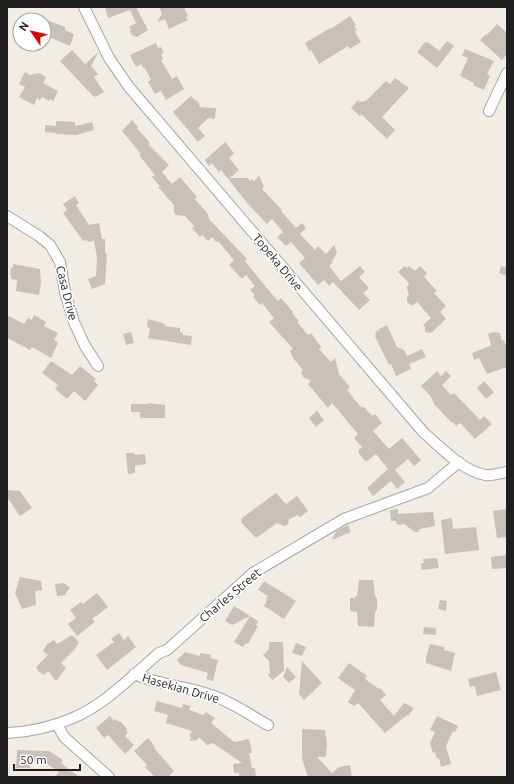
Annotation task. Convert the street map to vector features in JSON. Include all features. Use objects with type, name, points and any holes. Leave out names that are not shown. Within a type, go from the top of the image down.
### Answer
[{"type":"street","name":"Topeka Drive","points":[[84,7],[109,58],[128,87],[424,433],[471,470],[486,475],[507,472]]},
{"type":"street","points":[[489,111],[507,73]]},
{"type":"street","name":"Casa Drive","points":[[7,216],[39,236],[50,245],[60,262],[65,292],[74,322],[85,346],[98,366]]},
{"type":"street","name":"Charles Street","points":[[7,733],[38,729],[74,718],[94,706],[159,653],[166,650],[253,573],[344,519],[428,488],[459,462]]},
{"type":"street","name":"Hasekian Drive","points":[[134,674],[146,679],[197,690],[212,695],[226,701],[268,725]]},
{"type":"street","points":[[57,724],[64,737],[109,777]]},
{"type":"building","points":[[105,7],[136,7],[148,30],[137,37],[133,36],[129,27],[136,23],[130,10],[108,18]]},
{"type":"building","points":[[159,7],[184,7],[188,20],[169,29],[165,19],[157,22],[162,14]]},
{"type":"building","points":[[350,16],[356,25],[354,26],[357,30],[355,32],[361,42],[350,49],[348,46],[319,64],[305,43]]},
{"type":"building","points":[[52,22],[65,27],[65,30],[74,34],[70,46],[52,38]]},
{"type":"building","points":[[497,24],[507,33],[507,54],[502,60],[480,40]]},
{"type":"building","points":[[447,41],[454,46],[437,68],[417,52],[425,42],[428,42],[439,51]]},
{"type":"building","points":[[156,43],[158,48],[161,47],[164,53],[161,54],[163,59],[161,60],[172,79],[177,76],[184,89],[166,100],[161,91],[155,94],[148,82],[151,80],[145,68],[144,69],[141,64],[136,67],[130,55]]},
{"type":"building","points":[[465,49],[494,61],[487,74],[490,76],[484,90],[473,85],[474,83],[460,76],[468,58],[462,56]]},
{"type":"building","points":[[72,50],[85,64],[98,53],[91,66],[98,74],[94,77],[104,92],[95,97],[93,96],[60,61]]},
{"type":"building","points":[[25,72],[30,75],[39,73],[46,77],[43,83],[58,91],[53,101],[50,99],[49,101],[42,97],[40,100],[37,98],[34,105],[19,97],[25,87],[19,84]]},
{"type":"building","points":[[395,78],[409,88],[382,117],[395,130],[387,139],[361,114],[360,116],[351,108],[358,100],[360,102],[366,101],[386,81],[390,84]]},
{"type":"building","points":[[191,96],[198,101],[200,107],[216,108],[215,119],[208,118],[198,128],[205,136],[198,142],[173,112]]},
{"type":"building","points":[[132,120],[150,143],[148,144],[169,165],[162,172],[172,184],[180,177],[197,197],[195,199],[208,214],[209,219],[247,259],[245,261],[265,286],[278,301],[281,298],[299,321],[297,322],[308,335],[311,333],[321,347],[319,349],[331,362],[335,358],[339,374],[350,387],[347,390],[352,397],[372,416],[375,414],[382,423],[373,431],[389,449],[402,438],[421,460],[414,466],[408,459],[395,470],[405,482],[397,489],[391,481],[373,496],[367,488],[388,469],[376,454],[365,461],[358,452],[358,450],[362,447],[354,438],[358,434],[332,403],[328,408],[308,384],[311,381],[303,377],[301,372],[303,370],[293,358],[290,351],[293,349],[269,322],[274,318],[262,303],[260,305],[253,297],[255,295],[250,290],[255,286],[246,275],[242,279],[229,265],[234,260],[218,241],[216,242],[212,237],[208,241],[202,235],[200,237],[192,228],[194,226],[185,216],[176,215],[174,212],[174,205],[158,187],[160,186],[152,177],[155,175],[139,155],[141,154],[122,131]]},
{"type":"building","points":[[56,121],[75,122],[75,126],[92,122],[94,130],[76,135],[45,132],[45,125],[56,126]]},
{"type":"building","points":[[225,142],[234,153],[229,158],[239,170],[230,178],[248,178],[250,181],[252,179],[254,181],[259,176],[264,186],[262,189],[282,210],[281,211],[296,228],[302,223],[306,228],[300,234],[315,250],[318,246],[326,254],[334,245],[337,253],[332,261],[333,262],[329,266],[341,281],[360,266],[365,272],[359,277],[369,288],[363,293],[370,300],[359,310],[333,282],[329,286],[324,280],[318,285],[299,263],[305,258],[291,242],[286,246],[277,237],[283,232],[272,219],[267,224],[248,204],[221,170],[219,172],[212,163],[209,166],[205,160]]},
{"type":"building","points":[[75,196],[79,203],[76,205],[89,225],[99,223],[102,239],[105,239],[105,254],[107,253],[105,284],[92,289],[88,279],[96,276],[97,257],[94,241],[83,241],[63,213],[67,210],[63,204]]},
{"type":"building","points":[[13,264],[40,269],[41,283],[39,295],[16,291],[17,280],[11,279],[10,275]]},
{"type":"building","points":[[404,266],[407,268],[409,266],[415,271],[420,266],[427,273],[424,277],[437,291],[434,293],[446,306],[440,312],[446,319],[431,333],[425,332],[425,327],[423,325],[431,318],[417,302],[412,306],[407,302],[407,297],[409,295],[407,288],[409,283],[398,272]]},
{"type":"building","points":[[501,266],[507,268],[507,276],[499,273]]},
{"type":"building","points":[[7,315],[24,324],[28,318],[32,320],[34,315],[46,322],[44,326],[58,333],[54,340],[58,343],[51,358],[32,347],[30,350],[7,338]]},
{"type":"building","points":[[148,319],[165,324],[164,326],[180,328],[180,332],[183,333],[183,335],[192,336],[191,345],[148,338],[150,328],[147,327]]},
{"type":"building","points":[[387,325],[397,347],[404,350],[407,356],[422,349],[426,357],[409,364],[411,369],[396,376],[375,336],[375,332]]},
{"type":"building","points":[[131,332],[134,343],[126,345],[123,334]]},
{"type":"building","points":[[493,332],[500,333],[502,341],[504,340],[507,349],[507,367],[487,374],[479,358],[474,360],[472,353],[491,345],[488,334]]},
{"type":"building","points":[[51,361],[72,375],[80,366],[96,379],[94,381],[98,385],[85,401],[74,391],[67,399],[55,389],[58,385],[42,373]]},
{"type":"building","points":[[437,371],[441,376],[446,371],[451,376],[442,385],[451,395],[454,393],[480,420],[484,416],[492,424],[475,439],[460,423],[456,426],[453,422],[452,423],[434,404],[432,398],[421,386]]},
{"type":"building","points":[[484,381],[494,392],[486,399],[477,388]]},
{"type":"building","points":[[148,403],[165,405],[165,418],[140,418],[140,412],[131,412],[131,404]]},
{"type":"building","points":[[317,411],[324,420],[316,427],[309,418]]},
{"type":"building","points":[[126,453],[134,453],[135,455],[145,454],[146,464],[135,466],[135,473],[128,474]]},
{"type":"building","points":[[7,490],[20,491],[32,508],[20,516],[7,499]]},
{"type":"building","points":[[276,493],[286,504],[297,496],[308,511],[300,517],[298,515],[289,519],[286,526],[277,523],[256,538],[241,522],[242,518]]},
{"type":"building","points":[[398,509],[398,514],[433,512],[435,526],[420,529],[418,532],[415,532],[404,524],[398,525],[398,523],[396,524],[396,521],[391,521],[390,510]]},
{"type":"building","points":[[506,509],[507,537],[497,538],[493,511]]},
{"type":"building","points":[[452,518],[453,529],[476,527],[479,550],[445,554],[441,520]]},
{"type":"building","points":[[348,525],[351,532],[332,540],[336,531]]},
{"type":"building","points":[[506,555],[507,568],[492,569],[491,557]]},
{"type":"building","points":[[437,558],[439,568],[422,570],[421,563],[424,563],[423,559]]},
{"type":"building","points":[[20,577],[41,581],[42,590],[35,591],[36,605],[22,609],[15,593]]},
{"type":"building","points":[[359,580],[373,580],[375,596],[377,598],[377,610],[375,612],[374,627],[358,626],[357,612],[350,611],[350,598],[356,598],[355,596],[357,596]]},
{"type":"building","points":[[264,581],[296,601],[284,619],[264,606],[268,596],[258,590]]},
{"type":"building","points":[[64,583],[70,588],[66,595],[57,596],[55,584]]},
{"type":"building","points":[[97,593],[108,607],[92,619],[95,622],[77,636],[68,624],[76,618],[70,610],[81,602],[83,604]]},
{"type":"building","points":[[440,600],[447,601],[446,611],[438,609]]},
{"type":"building","points":[[234,606],[250,616],[232,625],[225,621]]},
{"type":"building","points":[[250,616],[258,621],[256,625],[258,626],[248,644],[246,643],[243,647],[234,642]]},
{"type":"building","points":[[424,627],[436,628],[436,635],[423,634]]},
{"type":"building","points":[[119,633],[124,640],[128,636],[136,647],[107,670],[96,655],[114,642],[111,639]]},
{"type":"building","points":[[72,635],[79,642],[75,649],[61,663],[66,668],[56,681],[48,671],[44,675],[39,672],[36,667],[48,655],[43,651],[47,644],[54,640],[57,644]]},
{"type":"building","points":[[269,642],[283,642],[284,671],[272,680],[268,675],[270,673],[269,661],[263,655],[269,649]]},
{"type":"building","points":[[296,643],[306,647],[302,656],[292,653]]},
{"type":"building","points":[[430,644],[444,647],[444,650],[455,653],[451,671],[426,663],[426,657]]},
{"type":"building","points":[[185,652],[200,656],[200,653],[211,655],[210,658],[218,660],[213,681],[206,679],[208,673],[181,665],[177,660]]},
{"type":"building","points":[[302,661],[322,683],[304,700],[299,694]]},
{"type":"building","points":[[349,663],[367,676],[365,679],[379,689],[380,688],[386,695],[380,700],[394,716],[404,703],[414,708],[408,716],[407,715],[385,733],[358,703],[354,706],[348,702],[355,690],[338,678]]},
{"type":"building","points":[[287,667],[296,677],[289,683],[283,677]]},
{"type":"building","points":[[496,672],[501,690],[477,696],[475,686],[470,687],[468,679]]},
{"type":"building","points":[[157,701],[182,708],[183,704],[191,706],[189,710],[204,715],[206,712],[215,718],[211,723],[234,742],[249,739],[252,753],[249,753],[252,768],[255,768],[256,777],[240,777],[239,773],[234,773],[233,764],[242,763],[213,743],[207,745],[199,737],[196,741],[190,741],[191,737],[189,736],[192,731],[166,723],[168,715],[154,711]]},
{"type":"building","points":[[110,716],[114,721],[116,719],[119,722],[120,721],[127,729],[126,730],[128,732],[125,736],[134,745],[125,754],[108,735],[104,738],[96,728]]},
{"type":"building","points":[[437,716],[458,726],[455,732],[453,731],[446,746],[451,764],[441,767],[439,758],[437,759],[435,752],[433,753],[430,743],[435,732],[430,730]]},
{"type":"building","points":[[302,729],[325,730],[327,744],[326,757],[317,757],[332,773],[339,767],[350,765],[352,777],[308,777],[302,758]]},
{"type":"building","points":[[148,738],[155,749],[174,771],[168,777],[155,777],[145,767],[147,765],[134,751]]},
{"type":"building","points":[[17,750],[49,751],[63,760],[61,763],[79,777],[55,777],[59,772],[43,761],[31,761],[30,768],[16,768]]}]
